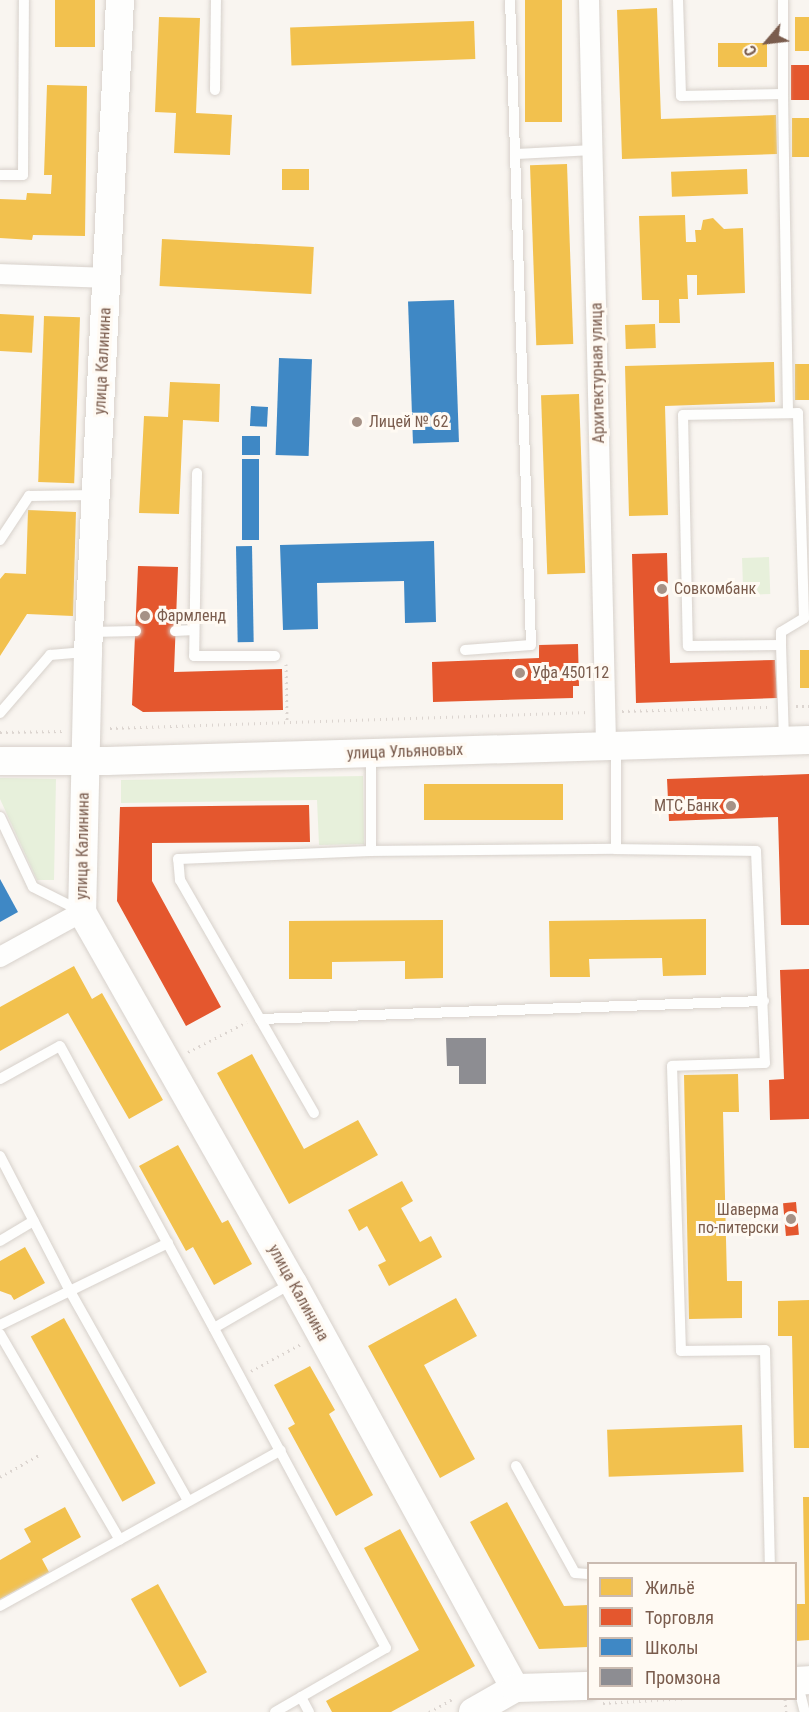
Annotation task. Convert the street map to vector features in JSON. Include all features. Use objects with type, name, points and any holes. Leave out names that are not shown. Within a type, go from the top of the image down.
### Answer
[{"type":"street","name":"улица Калинина","points":[[120,0],[89,642],[84,762],[82,912],[293,1283],[515,1688]]},
{"type":"street","name":"Архитектурная улица","points":[[590,0],[605,711],[611,746]]},
{"type":"street","points":[[0,274],[107,278]]},
{"type":"street","name":"улица Ульяновых","points":[[0,761],[84,762],[797,740]]},
{"type":"street","points":[[0,957],[82,912]]},
{"type":"street","points":[[473,1712],[515,1688],[587,1686]]},
{"type":"lane","points":[[0,175],[23,175],[24,0]]},
{"type":"lane","points":[[215,90],[216,0]]},
{"type":"lane","points":[[465,650],[531,645],[517,154],[510,0]]},
{"type":"lane","points":[[678,0],[681,96],[783,94]]},
{"type":"lane","points":[[783,0],[788,413]]},
{"type":"lane","points":[[517,154],[593,150]]},
{"type":"lane","points":[[781,645],[688,646],[683,415],[798,413],[804,618],[781,632],[783,707],[797,740]]},
{"type":"lane","points":[[197,473],[194,656],[275,656]]},
{"type":"lane","points":[[0,540],[29,496],[96,495]]},
{"type":"lane","points":[[175,631],[194,630]]},
{"type":"lane","points":[[0,713],[50,655],[89,642],[136,631]]},
{"type":"lane","points":[[611,746],[616,849]]},
{"type":"lane","points":[[371,753],[371,851]]},
{"type":"lane","points":[[0,817],[33,887],[82,912]]},
{"type":"lane","points":[[314,1113],[180,880],[177,859],[371,851],[616,849],[756,851],[765,1063],[672,1066],[681,1351],[765,1350],[770,1562]]},
{"type":"lane","points":[[260,1019],[764,1001]]},
{"type":"lane","points":[[0,1079],[60,1046],[241,1376],[386,1648],[274,1712]]},
{"type":"lane","points":[[1,1162],[70,1293],[188,1502]]},
{"type":"lane","points":[[0,1241],[33,1221]]},
{"type":"lane","points":[[0,1325],[70,1293],[168,1243]]},
{"type":"lane","points":[[214,1328],[293,1283]]},
{"type":"lane","points":[[0,1334],[120,1540]]},
{"type":"lane","points":[[0,1606],[281,1450]]},
{"type":"lane","points":[[516,1466],[575,1574],[587,1574]]},
{"type":"lane","points":[[797,1685],[805,1712]]},
{"type":"lane","points":[[301,1697],[309,1712]]},
{"type":"path","points":[[275,656],[286,654],[287,722]]},
{"type":"path","points":[[0,732],[809,706]]},
{"type":"path","points":[[188,1052],[235,1026],[260,1019]]},
{"type":"path","points":[[182,1042],[194,1062]]},
{"type":"path","points":[[241,1376],[305,1342]]},
{"type":"path","points":[[0,1477],[39,1455]]},
{"type":"green space","points":[[769,557],[770,594],[743,595],[742,558]]},
{"type":"green space","points":[[363,776],[364,844],[319,845],[317,800],[121,803],[121,780]]},
{"type":"green space","points":[[0,778],[56,779],[54,880],[37,880],[0,799]]},
{"type":"building: Жильё","points":[[55,0],[95,0],[95,47],[55,47]]},
{"type":"building: Жильё","points":[[525,0],[562,0],[562,122],[525,122]]},
{"type":"building: Жильё","points":[[657,8],[661,119],[776,115],[777,154],[622,159],[617,10]]},
{"type":"building: Жильё","points":[[159,17],[200,18],[196,113],[232,115],[230,155],[174,153],[176,113],[155,112]]},
{"type":"building: Жильё","points":[[795,17],[809,17],[809,51],[795,51]]},
{"type":"building: Жильё","points":[[474,21],[475,59],[291,65],[290,27]]},
{"type":"building: Жильё","points":[[718,43],[767,43],[767,67],[718,67]]},
{"type":"building: Жильё","points":[[47,85],[87,86],[85,236],[33,235],[32,240],[0,238],[0,199],[26,200],[27,193],[51,194],[52,175],[44,175]]},
{"type":"building: Жильё","points":[[792,118],[809,118],[809,157],[792,157]]},
{"type":"building: Жильё","points":[[567,164],[573,344],[536,345],[530,165]]},
{"type":"building: Жильё","points":[[282,169],[309,169],[309,190],[282,190]]},
{"type":"building: Жильё","points":[[747,169],[748,194],[672,197],[671,172]]},
{"type":"building: Жильё","points":[[685,215],[686,242],[696,242],[695,230],[701,230],[703,220],[713,218],[724,229],[743,228],[745,293],[697,295],[697,275],[687,275],[688,299],[679,299],[680,323],[659,323],[659,300],[642,300],[639,216]]},
{"type":"building: Жильё","points":[[162,239],[314,247],[311,294],[160,286]]},
{"type":"building: Жильё","points":[[0,314],[34,316],[32,353],[0,351]]},
{"type":"building: Жильё","points":[[44,316],[80,317],[74,483],[38,482]]},
{"type":"building: Жильё","points":[[655,324],[656,348],[626,349],[625,325]]},
{"type":"building: Жильё","points":[[774,362],[775,402],[665,406],[668,515],[629,516],[625,366]]},
{"type":"building: Жильё","points":[[795,364],[809,364],[809,400],[795,400]]},
{"type":"building: Жильё","points":[[170,382],[220,384],[219,422],[183,420],[179,514],[139,513],[144,416],[168,417]]},
{"type":"building: Жильё","points":[[579,394],[585,573],[547,574],[541,395]]},
{"type":"building: Жильё","points":[[28,510],[76,512],[73,616],[27,614],[0,656],[0,579],[5,573],[26,574]]},
{"type":"building: Жильё","points":[[800,650],[809,650],[809,688],[800,688]]},
{"type":"building: Жильё","points":[[424,784],[563,784],[563,820],[424,820]]},
{"type":"building: Жильё","points":[[706,919],[706,975],[663,976],[662,958],[589,959],[590,977],[550,977],[549,921]]},
{"type":"building: Жильё","points":[[443,920],[443,978],[405,979],[405,961],[332,962],[332,979],[289,979],[289,921]]},
{"type":"building: Жильё","points":[[74,966],[92,999],[102,993],[163,1100],[129,1119],[68,1013],[0,1051],[0,1007]]},
{"type":"building: Жильё","points":[[252,1054],[304,1149],[358,1120],[378,1155],[289,1204],[217,1073]]},
{"type":"building: Жильё","points":[[738,1074],[739,1112],[723,1112],[727,1281],[742,1281],[742,1318],[689,1319],[684,1075]]},
{"type":"building: Жильё","points":[[178,1145],[222,1223],[228,1220],[252,1264],[214,1285],[193,1247],[186,1251],[139,1166]]},
{"type":"building: Жильё","points":[[402,1181],[413,1201],[401,1208],[420,1242],[431,1236],[442,1257],[389,1286],[378,1265],[386,1261],[367,1226],[359,1231],[348,1210]]},
{"type":"building: Жильё","points":[[25,1247],[45,1283],[14,1300],[11,1295],[0,1291],[0,1261]]},
{"type":"building: Жильё","points":[[456,1298],[477,1336],[424,1365],[475,1459],[440,1478],[368,1346]]},
{"type":"building: Жильё","points":[[809,1300],[809,1448],[794,1448],[792,1336],[778,1336],[778,1301]]},
{"type":"building: Жильё","points":[[64,1318],[156,1483],[122,1502],[31,1336]]},
{"type":"building: Жильё","points":[[310,1366],[335,1410],[329,1414],[373,1495],[336,1516],[288,1428],[295,1424],[274,1385]]},
{"type":"building: Жильё","points":[[742,1425],[744,1472],[609,1477],[607,1430]]},
{"type":"building: Жильё","points":[[803,1497],[809,1497],[809,1640],[797,1641],[797,1604],[805,1604]]},
{"type":"building: Жильё","points":[[507,1502],[564,1606],[587,1605],[587,1647],[539,1649],[470,1522]]},
{"type":"building: Жильё","points":[[65,1507],[81,1537],[42,1559],[49,1572],[0,1599],[0,1560],[31,1542],[24,1529]]},
{"type":"building: Жильё","points":[[400,1529],[475,1666],[391,1712],[332,1712],[326,1701],[419,1650],[364,1548]]},
{"type":"building: Жильё","points":[[158,1584],[207,1672],[180,1687],[131,1599]]},
{"type":"building: Торговля","points":[[791,65],[809,65],[809,100],[791,100]]},
{"type":"building: Торговля","points":[[667,553],[670,663],[775,660],[777,698],[636,703],[632,554]]},
{"type":"building: Торговля","points":[[138,566],[178,567],[174,672],[282,669],[283,710],[143,712],[132,705]]},
{"type":"building: Торговля","points":[[578,644],[579,686],[573,686],[573,698],[433,702],[432,662],[539,658],[539,645]]},
{"type":"building: Торговля","points":[[809,774],[809,925],[781,925],[778,817],[669,821],[667,779]]},
{"type":"building: Торговля","points":[[309,805],[310,842],[152,843],[152,881],[221,1007],[186,1026],[117,901],[120,807]]},
{"type":"building: Торговля","points":[[809,969],[809,1119],[770,1120],[769,1080],[784,1079],[780,970]]},
{"type":"building: Торговля","name":"Шаверма по-питерски","points":[[796,1202],[799,1235],[786,1236],[783,1203]]},
{"type":"building: Школы","points":[[454,300],[459,442],[413,444],[408,302]]},
{"type":"building: Школы","points":[[279,358],[312,359],[309,456],[276,455]]},
{"type":"building: Школы","points":[[251,406],[268,407],[267,427],[250,426]]},
{"type":"building: Школы","points":[[242,436],[260,436],[260,455],[242,455]]},
{"type":"building: Школы","points":[[242,459],[259,459],[259,540],[242,540]]},
{"type":"building: Школы","points":[[434,541],[436,622],[405,623],[404,581],[317,583],[318,629],[283,630],[280,545]]},
{"type":"building: Школы","points":[[236,546],[252,546],[254,642],[238,642]]},
{"type":"building: Школы","points":[[0,879],[18,912],[0,922]]},
{"type":"building: Промзона","points":[[446,1038],[486,1038],[486,1084],[459,1084],[459,1066],[447,1066]]},
{"type":"place","name":"Лицей № 62","points":[[357,422]]},
{"type":"place","name":"Совкомбанк","points":[[662,589]]},
{"type":"place","name":"Фармленд","points":[[145,616]]},
{"type":"place","name":"Уфа 450112","points":[[520,673]]},
{"type":"place","name":"МТС Банк","points":[[731,806]]},
{"type":"place","name":"Шаверма по-питерски","points":[[791,1219]]}]
